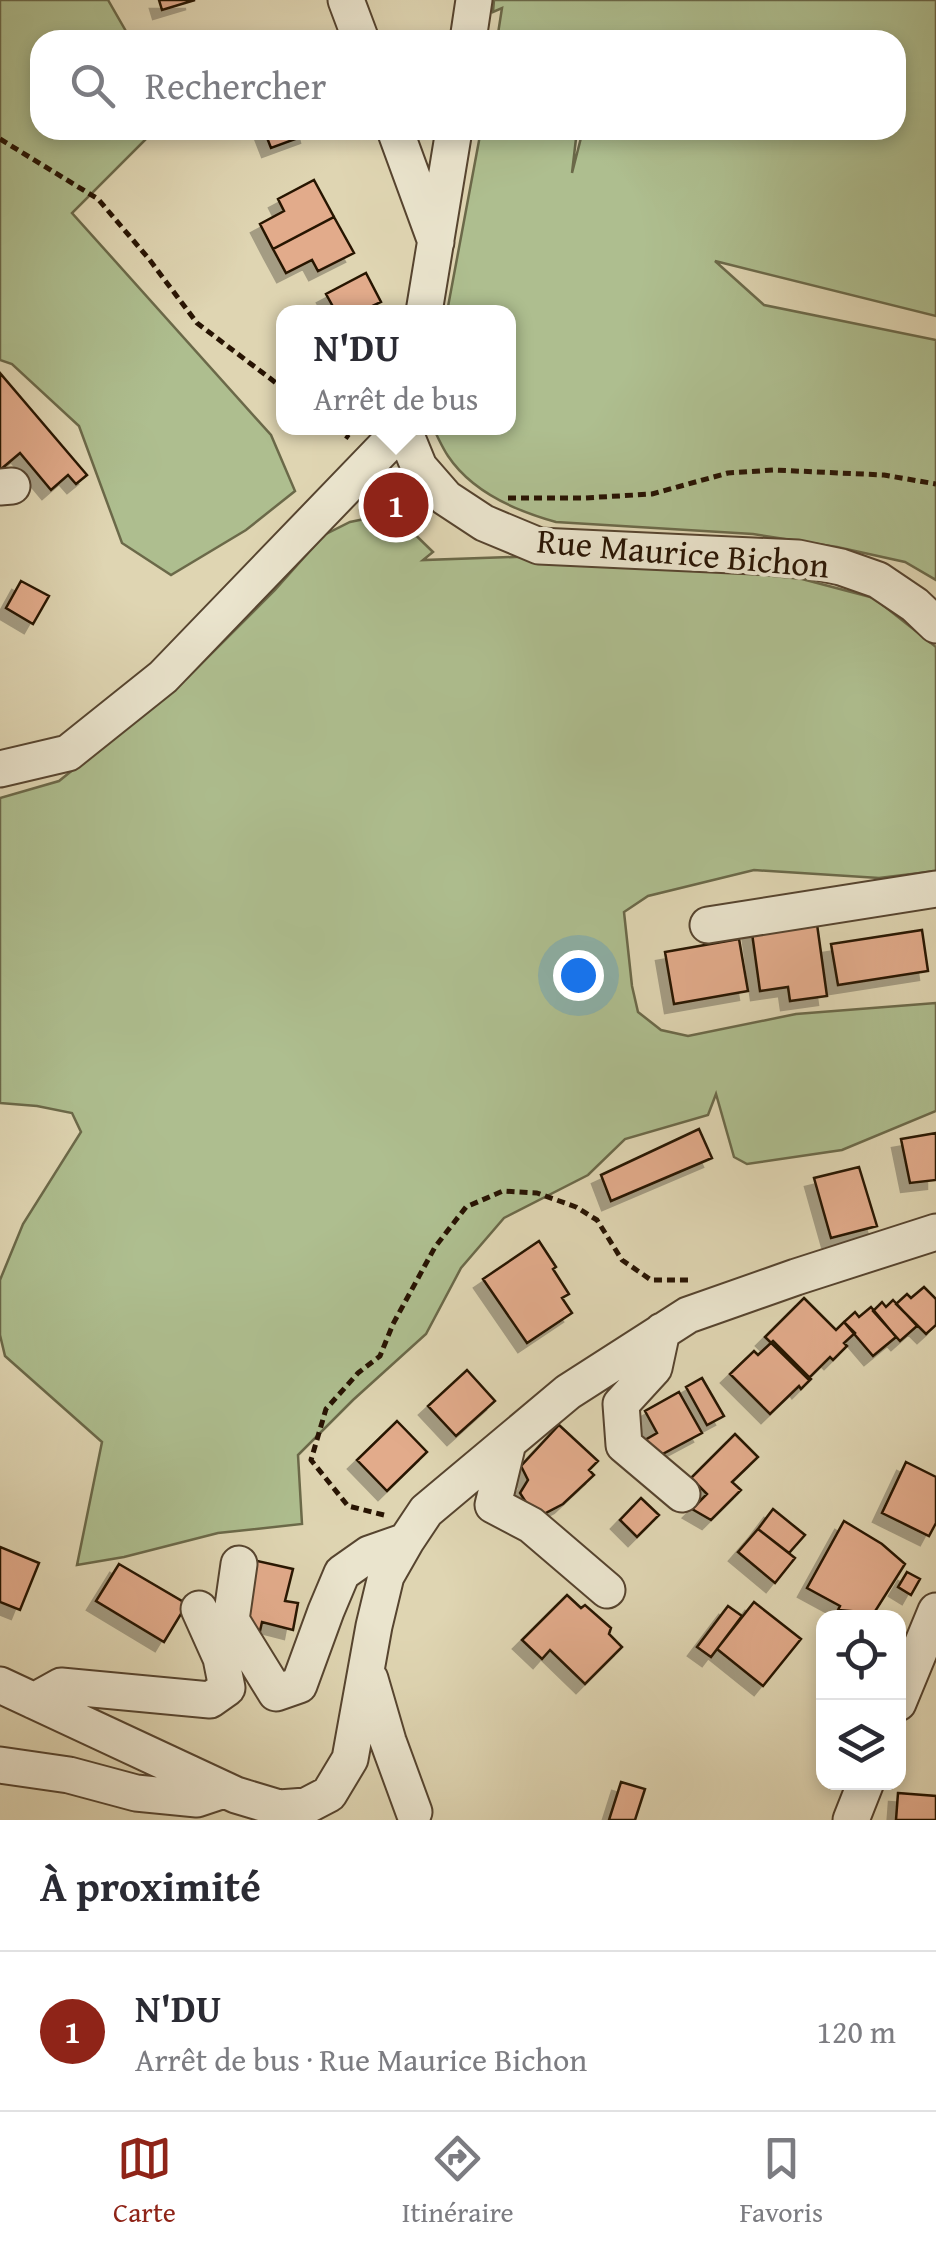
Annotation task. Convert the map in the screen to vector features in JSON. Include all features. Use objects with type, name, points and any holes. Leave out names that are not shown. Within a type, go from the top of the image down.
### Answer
[{"type":"street","points":[[346,0],[357,30]]},
{"type":"street","points":[[470,30],[474,0]]},
{"type":"street","points":[[399,140],[437,244]]},
{"type":"street","points":[[425,305],[453,140]]},
{"type":"street","points":[[0,769],[68,753],[163,677],[397,435]]},
{"type":"street","name":"Rue Maurice Bichon","points":[[407,435],[419,467],[446,498],[484,522],[539,546],[798,558],[878,580],[936,624]]},
{"type":"street","points":[[708,925],[936,889]]},
{"type":"street","points":[[1,1685],[224,1790],[280,1808],[306,1806],[329,1794],[350,1760],[386,1576],[426,1511],[568,1392],[688,1316],[936,1232]]},
{"type":"street","points":[[662,1331],[654,1368],[620,1404],[624,1445],[682,1494]]},
{"type":"street","points":[[508,1443],[493,1506],[531,1525],[607,1590]]},
{"type":"street","points":[[239,1564],[231,1620],[276,1693],[299,1685],[342,1574],[369,1554],[406,1541]]},
{"type":"street","points":[[34,1701],[61,1686],[210,1700],[227,1688],[221,1658],[200,1609]]},
{"type":"street","points":[[899,1700],[936,1610]]},
{"type":"street","points":[[367,1668],[414,1812]]},
{"type":"street","points":[[0,1764],[69,1775],[136,1793],[198,1800],[224,1790]]},
{"type":"street","points":[[851,1820],[863,1790]]},
{"type":"path","points":[[0,139],[98,200],[149,259],[196,323],[276,382]]},
{"type":"path","points":[[504,498],[652,494],[728,473],[774,470],[884,474],[936,484]]},
{"type":"path","points":[[426,1511],[380,1515],[348,1506],[311,1460],[326,1409],[358,1373],[380,1356],[392,1324],[435,1246],[466,1208],[503,1190],[538,1193],[576,1207],[597,1220],[622,1260],[651,1280],[718,1280],[744,1295]]},
{"type":"green space","points":[[0,0],[108,0],[125,30],[30,30],[30,140],[145,140],[72,213],[271,435],[295,491],[246,530],[171,575],[122,543],[79,426],[12,364],[0,360]]},
{"type":"green space","points":[[494,0],[936,0],[936,316],[715,261],[764,305],[936,340],[936,580],[905,562],[753,534],[556,522],[482,490],[458,469],[437,435],[516,435],[516,305],[448,305],[479,140],[576,140],[572,173],[580,140],[906,140],[906,30],[499,30],[502,8],[493,12]]},
{"type":"green space","points":[[393,513],[433,552],[423,560],[571,555],[802,579],[874,598],[936,647],[936,871],[879,878],[754,870],[648,896],[624,912],[638,1012],[661,1030],[688,1036],[796,1014],[936,1003],[936,1111],[842,1150],[747,1164],[734,1157],[716,1094],[708,1115],[625,1139],[588,1175],[504,1218],[461,1268],[426,1334],[298,1455],[302,1524],[218,1533],[77,1565],[102,1442],[5,1356],[0,1335],[0,1280],[23,1224],[81,1132],[72,1113],[0,1103],[0,798],[59,781],[188,677],[324,535],[350,522]]},
{"type":"building","points":[[159,0],[195,0],[162,10]]},
{"type":"building","points":[[268,140],[293,140],[271,148]]},
{"type":"building","points":[[314,180],[334,217],[273,249],[260,224],[284,211],[278,199]]},
{"type":"building","points":[[334,217],[354,253],[318,271],[312,260],[286,273],[273,249]]},
{"type":"building","points":[[366,273],[381,302],[332,305],[326,294]]},
{"type":"building","points":[[0,373],[87,475],[76,484],[68,475],[51,490],[20,453],[0,470]]},
{"type":"building","points":[[21,581],[49,596],[33,624],[6,608]]},
{"type":"building","points":[[816,917],[827,996],[790,1001],[788,987],[760,991],[751,926]]},
{"type":"building","points":[[922,930],[928,971],[838,985],[831,944]]},
{"type":"building","points":[[739,939],[748,991],[674,1004],[665,952]]},
{"type":"building","points":[[699,1129],[712,1158],[611,1201],[601,1175]]},
{"type":"building","points":[[936,1133],[936,1180],[910,1183],[901,1139]]},
{"type":"building","points":[[859,1167],[877,1226],[831,1238],[814,1178]]},
{"type":"building","points":[[539,1241],[569,1294],[562,1298],[572,1313],[527,1343],[483,1279]]},
{"type":"building","points":[[924,1287],[936,1299],[936,1325],[926,1334],[896,1304]]},
{"type":"building","points":[[804,1298],[836,1330],[844,1322],[855,1333],[833,1360],[830,1357],[808,1379],[765,1337]]},
{"type":"building","points":[[893,1300],[917,1326],[900,1341],[873,1311],[882,1302],[886,1307]]},
{"type":"building","points":[[871,1307],[896,1337],[873,1356],[844,1322],[855,1312],[859,1317]]},
{"type":"building","points":[[773,1341],[811,1379],[770,1414],[730,1374],[754,1351],[758,1355]]},
{"type":"building","points":[[467,1370],[495,1401],[456,1436],[428,1406]]},
{"type":"building","points":[[702,1378],[724,1416],[707,1425],[686,1387]]},
{"type":"building","points":[[679,1392],[702,1433],[655,1458],[645,1440],[657,1433],[645,1411]]},
{"type":"building","points":[[397,1421],[427,1452],[387,1491],[357,1460]]},
{"type":"building","points":[[559,1425],[598,1461],[589,1470],[594,1475],[563,1504],[536,1518],[520,1493],[528,1480],[521,1466]]},
{"type":"building","points":[[735,1434],[758,1457],[732,1482],[741,1490],[711,1520],[692,1509],[707,1494],[691,1478]]},
{"type":"building","points":[[906,1462],[936,1477],[936,1523],[929,1536],[882,1513]]},
{"type":"building","points":[[641,1498],[659,1515],[637,1537],[620,1520]]},
{"type":"building","points":[[773,1509],[805,1535],[789,1553],[758,1529]]},
{"type":"building","points":[[844,1521],[882,1544],[905,1564],[876,1610],[838,1610],[840,1606],[807,1588]]},
{"type":"building","points":[[758,1529],[795,1558],[775,1583],[738,1552]]},
{"type":"building","points":[[0,1547],[39,1563],[20,1610],[0,1602]]},
{"type":"building","points":[[253,1560],[293,1569],[285,1601],[298,1603],[293,1630],[262,1622],[260,1631],[238,1626]]},
{"type":"building","points":[[119,1564],[187,1604],[164,1642],[96,1601]]},
{"type":"building","points":[[907,1572],[920,1579],[911,1595],[898,1587]]},
{"type":"building","points":[[567,1595],[611,1628],[609,1634],[622,1647],[585,1684],[550,1650],[542,1659],[522,1640]]},
{"type":"building","points":[[754,1602],[801,1639],[763,1686],[717,1649]]},
{"type":"building","points":[[728,1606],[742,1616],[711,1657],[697,1647]]},
{"type":"building","points":[[621,1782],[645,1789],[635,1820],[609,1820]]},
{"type":"building","points":[[898,1793],[936,1796],[936,1820],[896,1820]]},
{"type":"place","name":"N'DU","points":[[396,505]]}]
